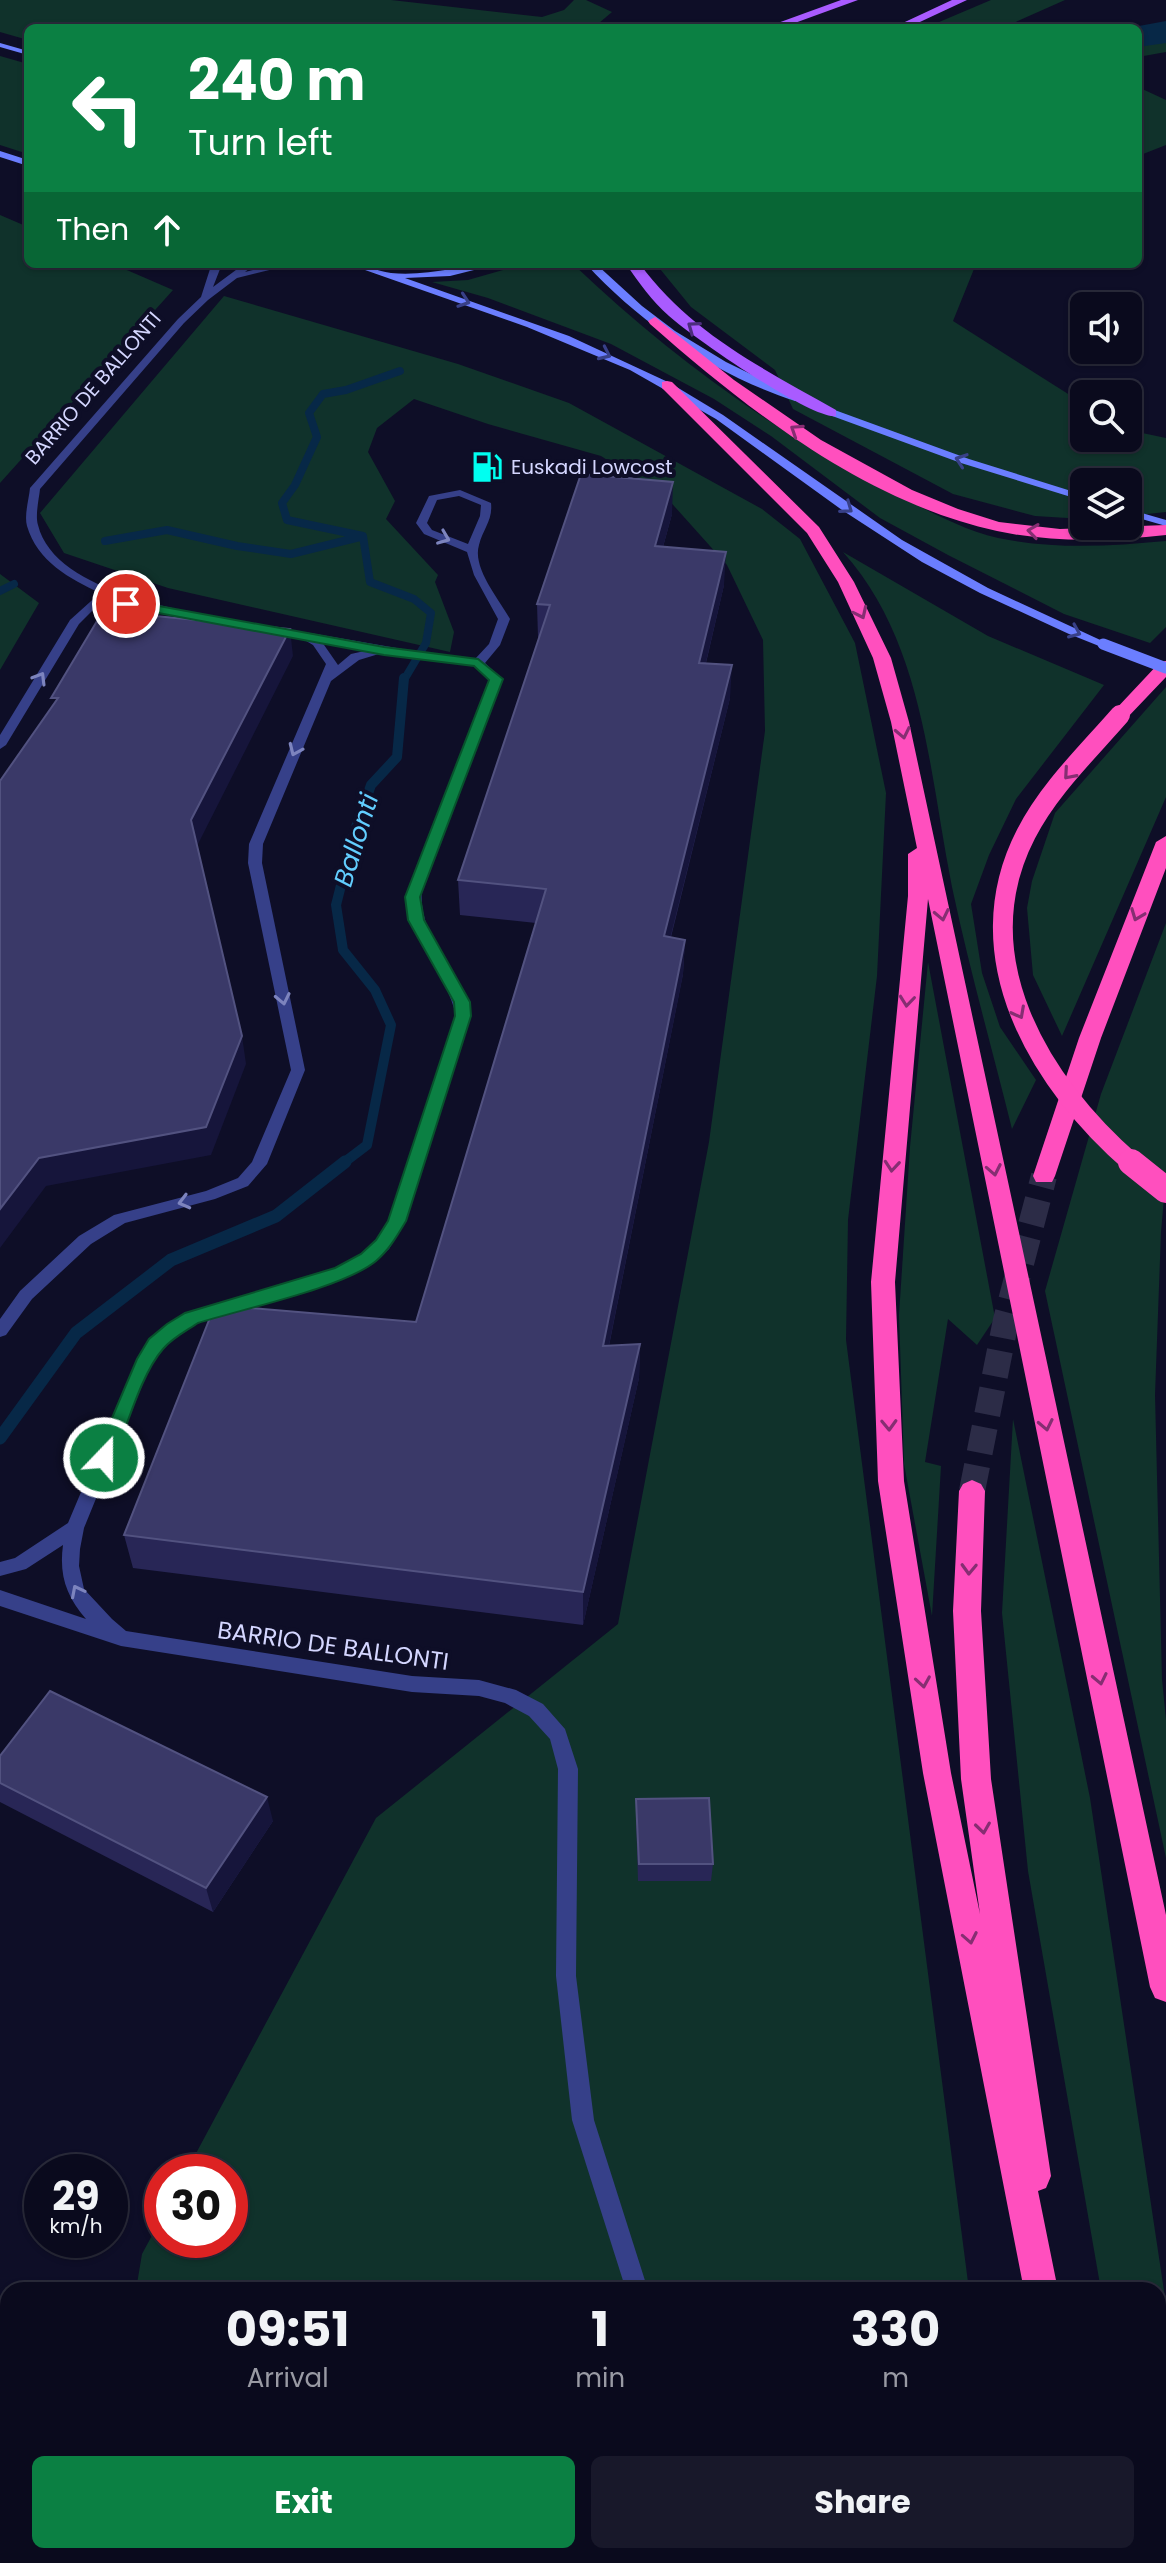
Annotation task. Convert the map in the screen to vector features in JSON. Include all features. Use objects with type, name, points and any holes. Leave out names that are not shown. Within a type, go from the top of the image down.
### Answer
[{"type":"highway","points":[[655,321],[699,361],[812,440],[904,493],[944,510],[996,525],[1041,533],[1088,536],[1166,530]]},
{"type":"highway","points":[[667,385],[813,530],[846,582],[882,658],[900,722],[1166,1987]]},
{"type":"highway","points":[[1166,667],[1040,808],[1017,851],[1005,896],[1002,942],[1012,1000],[1043,1059],[1083,1114],[1166,1190]]},
{"type":"highway","points":[[918,812],[918,896],[883,1282],[891,1481],[937,1773],[1039,2282]]},
{"type":"highway","points":[[1044,1176],[1090,1038],[1166,842]]},
{"type":"highway","points":[[972,1491],[967,1611],[976,1779],[1049,2282]]},
{"type":"main road","points":[[782,24],[852,0]]},
{"type":"main road","points":[[907,24],[961,0]]},
{"type":"main road","points":[[635,268],[647,287],[676,315],[720,347],[831,413]]},
{"type":"street","points":[[0,45],[24,52]]},
{"type":"street","points":[[5,156],[24,163]]},
{"type":"street","points":[[205,298],[214,268]]},
{"type":"street","name":"BARRIO DE BALLONTI","points":[[21,534],[23,506],[35,488],[166,337],[205,298],[244,268]]},
{"type":"street","points":[[230,278],[272,268]]},
{"type":"street","points":[[365,268],[541,326],[604,353],[667,385],[737,429],[872,526],[925,558],[984,590],[1103,644],[1166,667]]},
{"type":"street","points":[[390,276],[450,273],[474,268]]},
{"type":"street","points":[[595,268],[655,321],[749,378],[831,413],[1070,494]]},
{"type":"street","points":[[472,550],[428,532],[421,523],[433,498],[460,493],[486,503],[488,514],[472,550],[475,563],[504,619],[494,645],[478,663]]},
{"type":"street","points":[[1142,516],[1166,523]]},
{"type":"street","points":[[28,548],[54,575],[102,596],[126,604],[273,630]]},
{"type":"street","points":[[0,745],[74,622],[102,596]]},
{"type":"street","points":[[121,1638],[85,1607],[71,1586],[69,1556],[75,1528],[143,1364],[156,1344],[192,1318],[341,1273],[367,1259],[383,1245],[397,1221],[463,1016],[462,1002],[423,934],[412,905],[415,889],[496,679],[478,663],[384,651],[288,632]]},
{"type":"street","points":[[0,1331],[26,1295],[85,1240],[120,1219],[210,1195],[243,1182],[259,1164],[298,1070],[255,863],[256,844],[332,664],[317,643],[302,635]]},
{"type":"street","points":[[327,679],[355,657],[384,651]]},
{"type":"street","points":[[0,1569],[20,1564],[75,1528]]},
{"type":"street","name":"BARRIO DE BALLONTI","points":[[0,1598],[121,1638],[412,1684],[479,1688],[509,1696],[536,1710],[558,1735],[568,1769],[566,1976],[583,2120],[634,2282]]},
{"type":"green space","points":[[0,0],[391,0],[542,17],[564,10],[574,0],[586,0],[612,12],[599,24],[24,24],[24,39],[0,32]]},
{"type":"green space","points":[[991,0],[1065,0],[1011,24],[934,24]]},
{"type":"green space","points":[[1142,28],[1166,28],[1166,52],[1142,56]]},
{"type":"green space","points":[[0,56],[24,63],[24,153],[0,145]]},
{"type":"green space","points":[[1142,89],[1166,100],[1166,145],[1142,154]]},
{"type":"green space","points":[[0,215],[24,225],[24,268],[122,268],[173,290],[0,483]]},
{"type":"green space","points":[[510,268],[577,268],[649,332],[770,422],[857,474],[982,534],[1029,543],[1068,546],[1166,541],[1166,627],[1150,643],[1064,614],[880,518],[771,436],[714,399],[611,344],[488,298],[432,282],[468,280]]},
{"type":"green space","points":[[659,268],[974,268],[953,321],[1070,395],[1070,452],[1142,452],[1142,433],[1166,438],[1166,512],[1142,515],[1142,468],[1070,468],[1070,518],[1035,516],[953,494],[793,409],[775,370],[691,307]]},
{"type":"green space","points":[[224,296],[458,364],[569,403],[762,509],[800,539],[855,643],[886,793],[877,976],[848,1220],[846,1340],[968,2282],[137,2282],[144,2250],[144,2258],[248,2258],[248,2154],[196,2154],[376,1818],[618,1624],[709,1142],[765,731],[763,640],[727,565],[666,497],[601,456],[414,399],[377,428],[368,452],[395,501],[386,519],[438,575],[435,582],[454,632],[450,652],[168,588],[64,553],[40,513]]},
{"type":"green space","points":[[843,552],[988,636],[1104,685],[1016,799],[989,855],[971,904],[982,973],[1000,1027],[1036,1080],[1012,1129],[952,887],[929,755],[907,667],[891,626],[870,588]]},
{"type":"green space","points":[[0,574],[39,603],[0,670]]},
{"type":"green space","points":[[1166,687],[1166,797],[1062,1036],[1033,975],[1027,908],[1032,881],[1055,813]]},
{"type":"green space","points":[[1166,923],[1166,1175],[1155,1395],[1162,1679],[1166,1720],[1166,1858],[1045,1291],[1101,1094]]},
{"type":"green space","points":[[928,962],[995,1318],[977,1345],[948,1319],[925,1462],[941,1466],[932,1616],[904,1464],[899,1315],[910,1147]]},
{"type":"green space","points":[[1013,1419],[1090,1798],[1163,2282],[1100,2282],[1028,1871],[1002,1613]]},
{"type":"building","points":[[581,474],[673,482],[655,546],[726,552],[699,663],[732,665],[664,936],[685,940],[603,1346],[640,1344],[583,1592],[124,1535],[215,1305],[416,1322],[546,889],[458,880],[550,605],[537,604]]},
{"type":"building","points":[[103,611],[290,629],[191,820],[242,1036],[206,1127],[39,1158],[0,1209],[0,781],[58,698],[51,698]]},
{"type":"building","points":[[50,1691],[267,1797],[206,1888],[0,1783],[0,1756]]},
{"type":"building","points":[[709,1798],[713,1864],[639,1864],[636,1799]]},
{"type":"waterway","name":"Ballonti","points":[[1142,35],[1166,32]]},
{"type":"waterway","name":"Ballonti","points":[[400,371],[346,390],[323,394],[309,413],[317,437],[295,485],[282,503],[287,520],[363,536],[370,582],[414,599],[431,613],[426,643],[404,680]]},
{"type":"waterway","points":[[105,541],[167,530],[237,546],[291,554],[360,537]]},
{"type":"waterway","points":[[0,591],[14,584]]},
{"type":"waterway","name":"Ballonti","points":[[342,1164],[367,1145],[391,1025],[375,990],[343,950],[336,905],[355,830],[371,785],[397,757],[404,678]]},
{"type":"waterway","name":"Ballonti","points":[[0,1438],[76,1333],[171,1260],[276,1216],[345,1162]]},
{"type":"tunnel","points":[[972,1491],[1006,1320],[1044,1176]]},
{"type":"place","name":"Euskadi Lowcost","points":[[487,467]]},
{"type":"route","points":[[104,1458],[143,1364],[156,1344],[174,1329],[192,1318],[290,1291],[341,1273],[367,1259],[383,1245],[397,1221],[463,1016],[462,1002],[416,920],[412,897],[482,723],[496,679],[478,663],[384,651],[126,604]]}]
